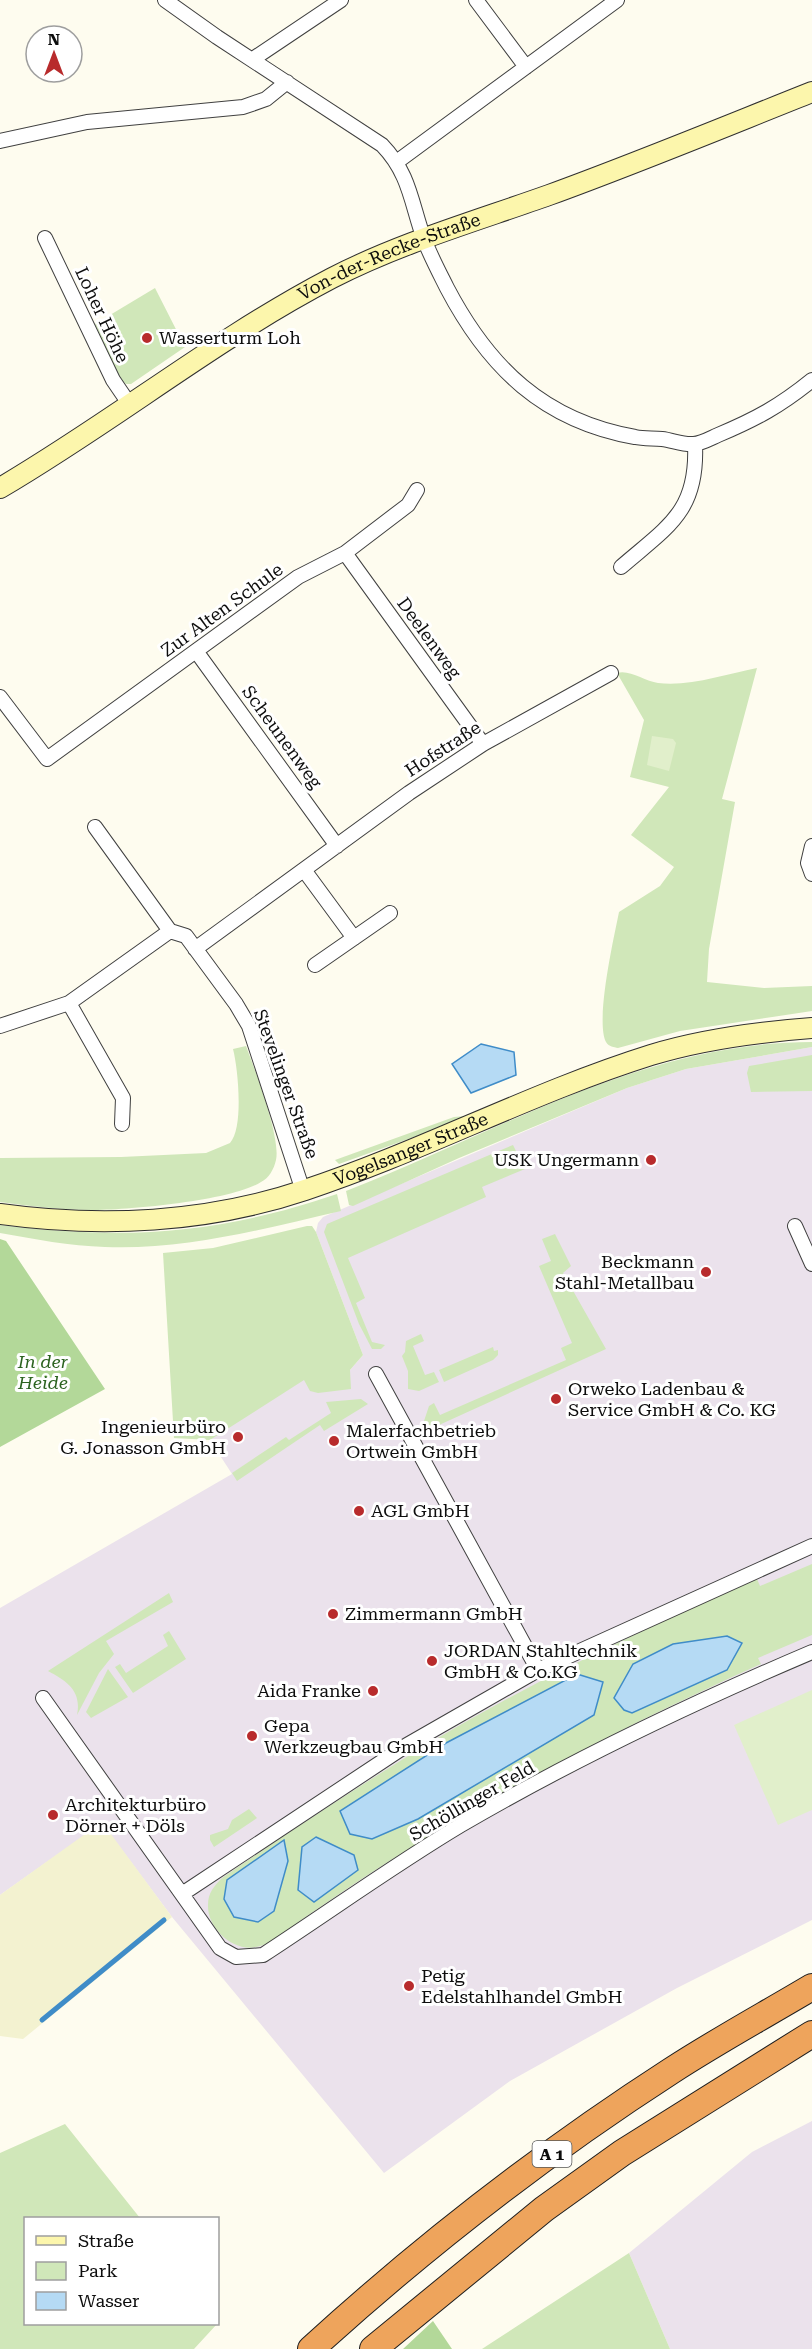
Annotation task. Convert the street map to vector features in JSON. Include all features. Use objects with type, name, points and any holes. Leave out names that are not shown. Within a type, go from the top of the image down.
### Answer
[{"type":"highway","name":"A 1","points":[[311,2349],[352,2312],[518,2178],[671,2070],[812,1987]]},
{"type":"highway","name":"A 1","points":[[373,2349],[535,2216],[622,2153],[812,2034]]},
{"type":"street","points":[[254,59],[341,0]]},
{"type":"street","points":[[476,0],[526,67]]},
{"type":"street","points":[[398,161],[617,0]]},
{"type":"street","points":[[174,2],[287,82],[364,131],[398,161],[425,239],[447,288],[469,325],[525,391],[573,420],[637,438],[694,445],[753,421],[812,380]]},
{"type":"street","points":[[0,141],[87,122],[243,107],[266,99],[287,82]]},
{"type":"street","name":"Von-der-Recke-Straße","points":[[0,488],[130,405],[231,335],[333,278],[425,239],[599,176],[812,92]]},
{"type":"street","name":"Loher Höhe","points":[[45,237],[113,380],[130,405]]},
{"type":"street","points":[[621,567],[676,520],[688,499],[696,471],[694,445]]},
{"type":"street","name":"Zur Alten Schule","points":[[0,697],[47,759],[298,577],[345,554],[408,505],[417,490]]},
{"type":"street","name":"Deelenweg","points":[[345,554],[483,744]]},
{"type":"street","name":"Scheunenweg","points":[[196,651],[254,727],[337,846]]},
{"type":"street","name":"Hofstraße","points":[[195,948],[483,744],[611,673]]},
{"type":"street","name":"Stevelinger Straße","points":[[95,827],[170,931],[186,936],[236,1004],[249,1026],[303,1191]]},
{"type":"street","points":[[812,846],[808,864],[812,874]]},
{"type":"street","points":[[304,870],[354,938]]},
{"type":"street","points":[[315,965],[390,913]]},
{"type":"street","points":[[0,1026],[69,1003],[170,931]]},
{"type":"street","points":[[69,1003],[123,1098],[122,1124]]},
{"type":"street","name":"Vogelsanger Straße","points":[[0,1214],[77,1221],[141,1220],[245,1205],[303,1191],[417,1149],[599,1072],[653,1054],[721,1039],[812,1028]]},
{"type":"street","points":[[795,1226],[812,1264]]},
{"type":"street","points":[[376,1374],[538,1670]]},
{"type":"street","points":[[182,1894],[407,1745],[538,1670],[812,1546]]},
{"type":"street","name":"Schöllinger Feld","points":[[43,1698],[220,1948],[236,1958],[263,1955],[478,1816],[692,1703],[812,1652]]},
{"type":"shaded area","points":[[812,1047],[812,1920],[677,1988],[510,2081],[384,2173],[172,1917],[102,1823],[0,1895],[0,1608],[232,1474],[210,1440],[264,1403],[304,1379],[349,1383],[350,1370],[363,1355],[316,1232],[318,1223],[323,1217],[627,1088],[686,1069]]},
{"type":"shaded area","points":[[812,2121],[812,2349],[670,2349],[629,2253],[752,2152]]},
{"type":"green space","points":[[155,288],[185,347],[131,384],[126,384],[119,378],[95,324]]},
{"type":"green space","points":[[757,668],[722,799],[735,802],[709,949],[707,982],[764,988],[812,986],[812,1011],[680,1031],[618,1048],[609,1045],[603,1031],[604,998],[619,912],[660,886],[674,867],[631,835],[669,787],[630,777],[644,720],[617,673],[632,674],[653,682],[670,684],[695,682]]},
{"type":"green space","points":[[652,736],[673,739],[676,743],[669,771],[647,765]]},
{"type":"green space","points":[[812,1042],[812,1047],[686,1069],[627,1088],[459,1158],[353,1206],[349,1205],[346,1191],[573,1094],[689,1057],[750,1046]]},
{"type":"green space","points":[[246,1046],[266,1104],[277,1150],[274,1167],[264,1180],[247,1189],[204,1199],[129,1208],[68,1209],[0,1202],[0,1158],[121,1157],[206,1153],[230,1143],[237,1125],[238,1112],[237,1070],[233,1049]]},
{"type":"green space","points":[[812,1055],[812,1091],[751,1092],[747,1073],[749,1066]]},
{"type":"green space","points":[[466,1116],[464,1119],[339,1164],[335,1160],[454,1117]]},
{"type":"green space","points":[[513,1145],[525,1169],[482,1187],[486,1197],[348,1258],[365,1298],[356,1303],[372,1342],[385,1345],[381,1349],[372,1349],[359,1324],[324,1232],[327,1224]]},
{"type":"green space","points":[[337,1194],[341,1211],[195,1242],[135,1247],[92,1246],[0,1233],[0,1225],[46,1230],[130,1233],[210,1226],[293,1208]]},
{"type":"green space","points":[[312,1226],[316,1232],[363,1355],[350,1370],[351,1389],[318,1393],[310,1391],[304,1380],[210,1440],[174,1438],[163,1253],[213,1248]]},
{"type":"green space","points":[[555,1234],[571,1266],[563,1273],[606,1349],[428,1430],[424,1421],[429,1406],[434,1403],[440,1415],[566,1360],[561,1348],[572,1343],[539,1266],[551,1261],[542,1239]]},
{"type":"green space","name":"In der Heide","points":[[0,1239],[6,1241],[105,1389],[0,1447]]},
{"type":"green space","points":[[421,1334],[424,1341],[413,1346],[425,1375],[434,1372],[439,1382],[419,1391],[408,1389],[408,1371],[402,1356],[405,1352],[406,1341]]},
{"type":"green space","points":[[493,1347],[494,1351],[498,1350],[498,1355],[493,1360],[444,1382],[439,1370]]},
{"type":"green space","points":[[361,1399],[368,1404],[324,1431],[320,1425],[237,1481],[232,1473],[286,1437],[289,1440],[331,1413],[326,1402]]},
{"type":"green space","points":[[812,1564],[812,1635],[758,1658],[761,1664],[630,1726],[503,1793],[392,1859],[270,1942],[256,1947],[239,1946],[223,1936],[212,1922],[209,1914],[209,1897],[222,1878],[328,1807],[436,1739],[554,1674],[675,1616],[757,1579],[760,1586]]},
{"type":"green space","points":[[169,1593],[173,1602],[106,1641],[114,1654],[99,1673],[77,1715],[77,1699],[72,1688],[48,1671]]},
{"type":"green space","points":[[169,1631],[186,1659],[133,1693],[115,1667],[120,1664],[126,1673],[168,1646],[163,1635]]},
{"type":"green space","points":[[108,1669],[128,1697],[91,1718],[86,1712]]},
{"type":"green space","points":[[812,1690],[812,1810],[778,1825],[734,1725]]},
{"type":"green space","points":[[249,1809],[257,1818],[214,1847],[210,1835],[228,1829],[232,1820]]},
{"type":"green space","points":[[102,1822],[172,1917],[23,2039],[0,2036],[0,1895]]},
{"type":"green space","points":[[65,2124],[139,2217],[24,2217],[24,2325],[216,2325],[194,2349],[0,2349],[0,2153]]},
{"type":"green space","points":[[629,2253],[670,2349],[482,2349],[488,2345]]},
{"type":"green space","points":[[433,2321],[452,2349],[403,2349]]},
{"type":"water","points":[[481,1044],[514,1052],[516,1075],[471,1093],[452,1064]]},
{"type":"water","points":[[727,1636],[742,1643],[727,1670],[632,1713],[624,1710],[614,1698],[633,1664],[673,1644]]},
{"type":"water","points":[[577,1674],[603,1682],[594,1715],[418,1819],[372,1839],[350,1834],[340,1811],[446,1743]]},
{"type":"water","points":[[316,1837],[354,1855],[358,1870],[314,1902],[298,1890],[302,1847]]},
{"type":"water","points":[[284,1840],[288,1861],[274,1911],[258,1922],[234,1917],[224,1899],[227,1880]]},
{"type":"waterway","points":[[42,2020],[164,1920]]},
{"type":"place","name":"Wasserturm Loh","points":[[147,338]]},
{"type":"place","name":"USK Ungermann","points":[[651,1160]]},
{"type":"place","name":"Beckmann Stahl-Metallbau","points":[[706,1272]]},
{"type":"place","name":"Orweko Ladenbau & Service GmbH & Co. KG","points":[[556,1399]]},
{"type":"place","name":"Ingenieurbüro G. Jonasson GmbH","points":[[238,1437]]},
{"type":"place","name":"Malerfachbetrieb Ortwein GmbH","points":[[334,1441]]},
{"type":"place","name":"AGL GmbH","points":[[359,1511]]},
{"type":"place","name":"Zimmermann GmbH","points":[[333,1614]]},
{"type":"place","name":"JORDAN Stahltechnik GmbH & Co.KG","points":[[432,1661]]},
{"type":"place","name":"Aida Franke","points":[[373,1691]]},
{"type":"place","name":"Gepa Werkzeugbau GmbH","points":[[252,1736]]},
{"type":"place","name":"Architekturbüro Dörner + Döls","points":[[53,1815]]},
{"type":"place","name":"Petig Edelstahlhandel GmbH","points":[[409,1986]]}]
